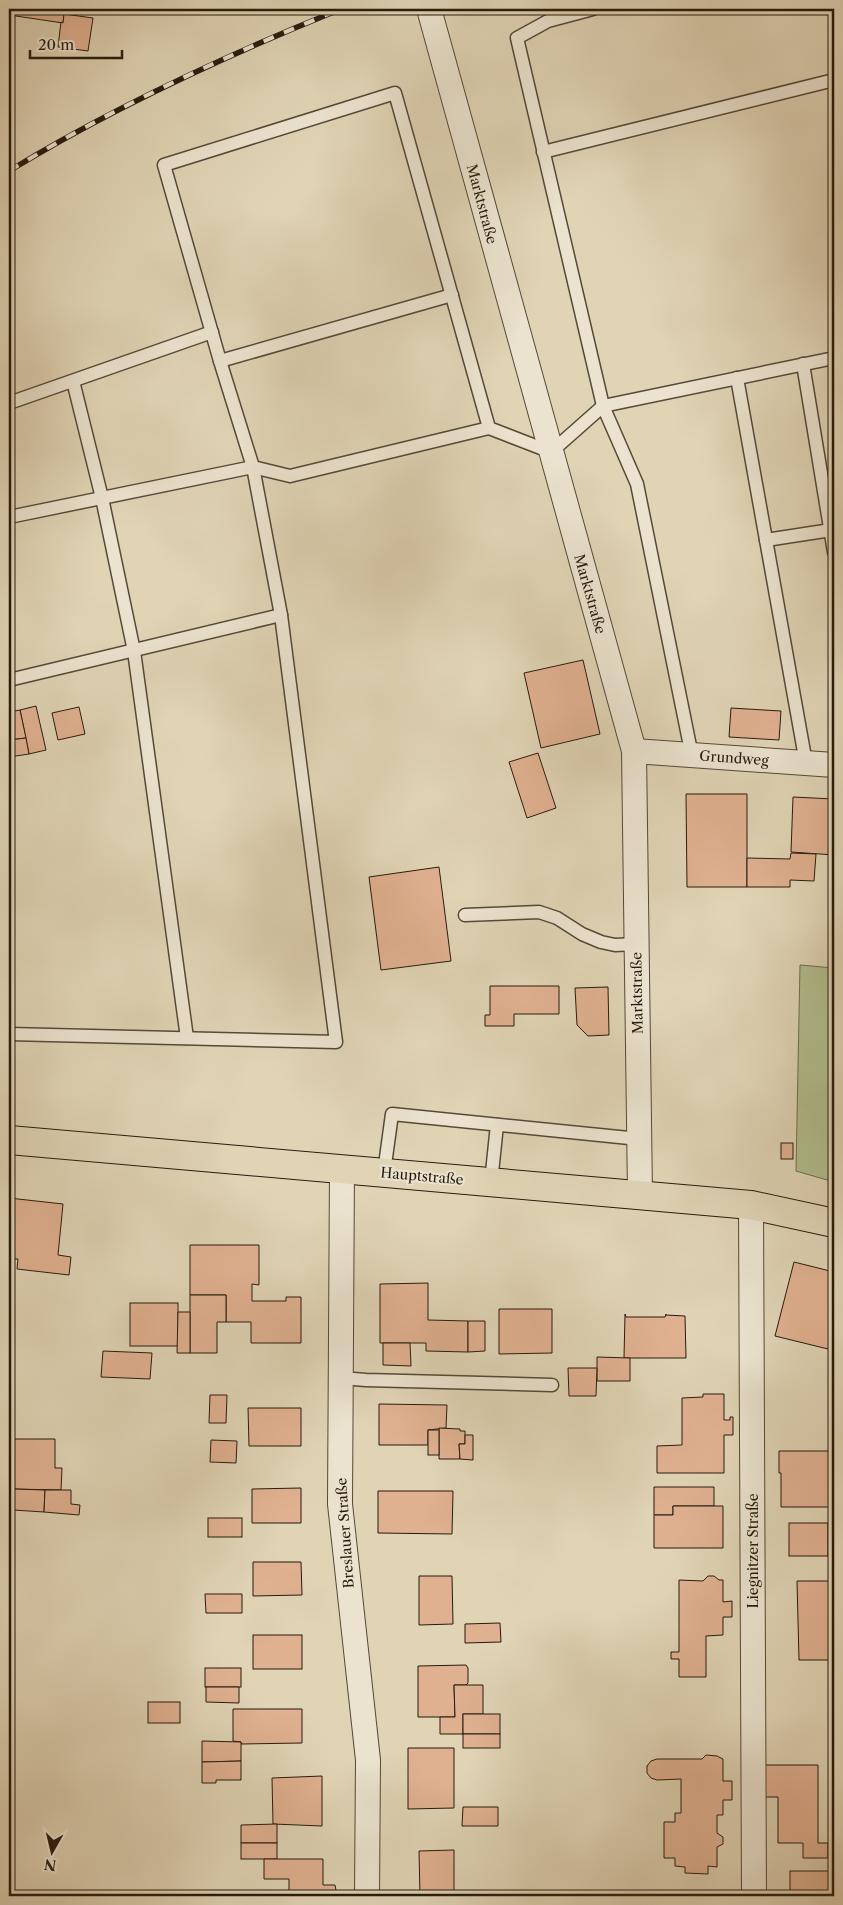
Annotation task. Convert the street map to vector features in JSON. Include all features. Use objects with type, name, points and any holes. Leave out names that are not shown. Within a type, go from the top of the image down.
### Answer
[{"type":"main road","name":"Hauptstraße","points":[[9,1140],[751,1206],[834,1223]]},
{"type":"street","name":"Marktstraße","points":[[429,9],[634,751],[640,1195]]},
{"type":"street","name":"Grundweg","points":[[634,751],[834,765]]},
{"type":"street","name":"Breslauer Straße","points":[[342,1169],[340,1504],[368,1760],[367,1896]]},
{"type":"street","name":"Liegnitzer Straße","points":[[751,1206],[754,1896]]},
{"type":"lane","points":[[592,9],[548,21],[517,38],[603,406],[637,484],[692,756]]},
{"type":"lane","points":[[543,152],[834,80]]},
{"type":"lane","points":[[9,1034],[336,1042],[281,615],[253,467],[220,361],[164,166],[395,93],[489,428]]},
{"type":"lane","points":[[220,361],[452,295]]},
{"type":"lane","points":[[9,402],[212,332]]},
{"type":"lane","points":[[9,517],[253,467],[290,476],[489,428],[551,452],[603,406],[834,358]]},
{"type":"lane","points":[[803,364],[834,552]]},
{"type":"lane","points":[[737,378],[806,763]]},
{"type":"lane","points":[[74,381],[102,498],[134,651],[187,1038]]},
{"type":"lane","points":[[766,540],[831,530]]},
{"type":"lane","points":[[9,680],[281,615]]},
{"type":"lane","points":[[465,915],[539,912],[557,918],[582,934],[601,942],[616,945],[637,944]]},
{"type":"lane","points":[[384,1172],[392,1114],[639,1140]]},
{"type":"lane","points":[[490,1182],[497,1125]]},
{"type":"lane","points":[[341,1378],[552,1384]]},
{"type":"green space","points":[[800,965],[834,968],[834,1182],[796,1171]]},
{"type":"building","points":[[9,9],[65,9],[63,23],[9,15]]},
{"type":"building","points":[[64,14],[93,18],[88,51],[58,47],[61,22],[63,23]]},
{"type":"building","points":[[583,660],[600,734],[541,748],[524,673]]},
{"type":"building","points":[[36,706],[46,750],[29,754],[20,710]]},
{"type":"building","points":[[79,707],[85,734],[58,740],[52,713]]},
{"type":"building","points":[[731,708],[781,711],[779,740],[729,737]]},
{"type":"building","points":[[20,710],[26,738],[9,740],[9,712]]},
{"type":"building","points":[[26,738],[29,754],[9,757],[9,740]]},
{"type":"building","points":[[538,753],[556,808],[527,818],[509,762]]},
{"type":"building","points":[[686,794],[747,794],[747,887],[687,887]]},
{"type":"building","points":[[793,797],[834,799],[834,855],[791,852]]},
{"type":"building","points":[[791,853],[816,854],[814,881],[790,880],[790,887],[747,887],[747,858],[790,859]]},
{"type":"building","points":[[439,867],[451,961],[381,970],[369,877]]},
{"type":"building","points":[[490,986],[559,986],[559,1014],[514,1014],[514,1026],[485,1026],[485,1015],[490,1015]]},
{"type":"building","points":[[608,987],[609,1035],[588,1036],[577,1025],[575,988]]},
{"type":"building","points":[[781,1143],[793,1143],[793,1159],[781,1159]]},
{"type":"building","points":[[9,1198],[63,1204],[58,1255],[71,1257],[69,1275],[17,1269],[18,1259],[9,1259]]},
{"type":"building","points":[[190,1245],[259,1245],[259,1285],[252,1284],[252,1301],[286,1301],[286,1297],[301,1297],[301,1343],[251,1343],[251,1322],[226,1322],[226,1295],[190,1295]]},
{"type":"building","points":[[794,1262],[834,1272],[834,1324],[828,1349],[775,1336]]},
{"type":"building","points":[[428,1283],[428,1320],[468,1321],[468,1352],[426,1351],[426,1343],[380,1343],[380,1284]]},
{"type":"building","points":[[190,1295],[226,1295],[226,1322],[217,1322],[217,1353],[190,1353]]},
{"type":"building","points":[[130,1303],[178,1303],[178,1346],[130,1346]]},
{"type":"building","points":[[499,1309],[552,1309],[552,1353],[499,1354]]},
{"type":"building","points":[[178,1312],[190,1312],[190,1353],[177,1353]]},
{"type":"building","points":[[625,1314],[626,1317],[665,1317],[666,1314],[685,1316],[686,1358],[624,1358]]},
{"type":"building","points":[[468,1321],[485,1321],[485,1351],[468,1352]]},
{"type":"building","points":[[383,1343],[410,1343],[411,1366],[383,1365]]},
{"type":"building","points":[[103,1351],[152,1353],[150,1379],[101,1377]]},
{"type":"building","points":[[597,1357],[630,1358],[630,1381],[597,1381]]},
{"type":"building","points":[[568,1368],[597,1368],[596,1396],[569,1396]]},
{"type":"building","points":[[703,1394],[724,1394],[724,1420],[730,1420],[730,1417],[733,1417],[733,1435],[724,1435],[724,1473],[657,1473],[657,1446],[682,1445],[682,1398],[703,1397]]},
{"type":"building","points":[[210,1395],[227,1395],[226,1423],[209,1423]]},
{"type":"building","points":[[379,1404],[447,1405],[446,1428],[428,1430],[428,1445],[379,1445]]},
{"type":"building","points":[[248,1408],[301,1408],[301,1446],[249,1446]]},
{"type":"building","points":[[439,1428],[465,1431],[465,1444],[459,1444],[460,1459],[439,1459]]},
{"type":"building","points":[[428,1430],[439,1430],[439,1455],[428,1455]]},
{"type":"building","points":[[465,1435],[473,1435],[473,1460],[460,1459],[459,1444],[465,1444]]},
{"type":"building","points":[[14,1439],[55,1439],[55,1468],[62,1468],[61,1490],[13,1489]]},
{"type":"building","points":[[211,1440],[237,1441],[236,1463],[210,1462]]},
{"type":"building","points":[[779,1451],[834,1451],[834,1507],[781,1507]]},
{"type":"building","points":[[654,1487],[714,1487],[714,1506],[673,1506],[673,1515],[654,1515]]},
{"type":"building","points":[[301,1488],[301,1523],[252,1523],[252,1489]]},
{"type":"building","points":[[13,1489],[45,1490],[44,1512],[13,1510]]},
{"type":"building","points":[[45,1490],[71,1490],[71,1504],[80,1505],[79,1515],[44,1512]]},
{"type":"building","points":[[378,1491],[453,1491],[452,1534],[378,1533]]},
{"type":"building","points":[[673,1506],[723,1506],[723,1548],[654,1548],[654,1515],[673,1515]]},
{"type":"building","points":[[208,1518],[242,1518],[242,1537],[208,1537]]},
{"type":"building","points":[[789,1523],[828,1523],[828,1556],[789,1556]]},
{"type":"building","points":[[253,1562],[301,1562],[302,1595],[253,1596]]},
{"type":"building","points":[[419,1576],[452,1576],[453,1624],[419,1625]]},
{"type":"building","points":[[708,1576],[714,1576],[719,1580],[723,1580],[723,1602],[732,1601],[732,1617],[723,1617],[723,1635],[706,1636],[706,1677],[679,1677],[679,1659],[671,1659],[671,1652],[679,1652],[679,1580],[703,1581]]},
{"type":"building","points":[[797,1581],[834,1581],[834,1660],[799,1660]]},
{"type":"building","points":[[205,1594],[242,1594],[242,1613],[206,1613]]},
{"type":"building","points":[[500,1623],[501,1642],[465,1643],[465,1624]]},
{"type":"building","points":[[253,1635],[302,1635],[302,1669],[253,1669]]},
{"type":"building","points":[[466,1665],[468,1668],[468,1683],[466,1685],[454,1685],[455,1717],[418,1717],[418,1666]]},
{"type":"building","points":[[205,1668],[241,1668],[241,1687],[205,1687]]},
{"type":"building","points":[[454,1685],[483,1685],[483,1714],[463,1714],[463,1734],[440,1734],[440,1717],[455,1717]]},
{"type":"building","points":[[206,1687],[239,1687],[239,1703],[206,1702]]},
{"type":"building","points":[[148,1702],[180,1702],[180,1723],[148,1723]]},
{"type":"building","points":[[233,1709],[302,1709],[302,1743],[241,1744],[241,1742],[233,1741]]},
{"type":"building","points":[[463,1714],[500,1714],[500,1734],[463,1734]]},
{"type":"building","points":[[463,1734],[500,1734],[500,1748],[463,1748]]},
{"type":"building","points":[[202,1741],[241,1742],[241,1761],[202,1762]]},
{"type":"building","points":[[408,1748],[454,1748],[454,1808],[408,1809]]},
{"type":"building","points":[[706,1755],[717,1756],[723,1759],[723,1781],[732,1781],[732,1800],[723,1800],[723,1815],[717,1815],[717,1833],[723,1837],[723,1844],[717,1847],[717,1867],[708,1866],[708,1874],[685,1873],[685,1867],[675,1866],[675,1858],[664,1858],[664,1822],[675,1822],[675,1813],[681,1813],[681,1779],[657,1780],[651,1778],[647,1773],[647,1766],[651,1761],[657,1759],[702,1759]]},
{"type":"building","points":[[241,1761],[241,1780],[216,1780],[216,1783],[202,1783],[202,1762]]},
{"type":"building","points":[[763,1765],[818,1765],[818,1843],[828,1843],[828,1858],[803,1858],[803,1843],[778,1843],[778,1797],[763,1797]]},
{"type":"building","points":[[322,1776],[322,1826],[273,1824],[272,1778]]},
{"type":"building","points":[[463,1807],[498,1807],[498,1826],[462,1826]]},
{"type":"building","points":[[277,1824],[277,1843],[241,1843],[241,1825]]},
{"type":"building","points":[[241,1843],[277,1843],[277,1859],[241,1859]]},
{"type":"building","points":[[454,1850],[454,1896],[420,1896],[419,1851]]},
{"type":"building","points":[[264,1859],[323,1859],[323,1885],[335,1885],[337,1896],[289,1896],[289,1879],[264,1879]]},
{"type":"building","points":[[790,1871],[834,1871],[834,1896],[790,1896]]},
{"type":"railway","points":[[9,171],[89,125],[172,83],[341,9]]}]
